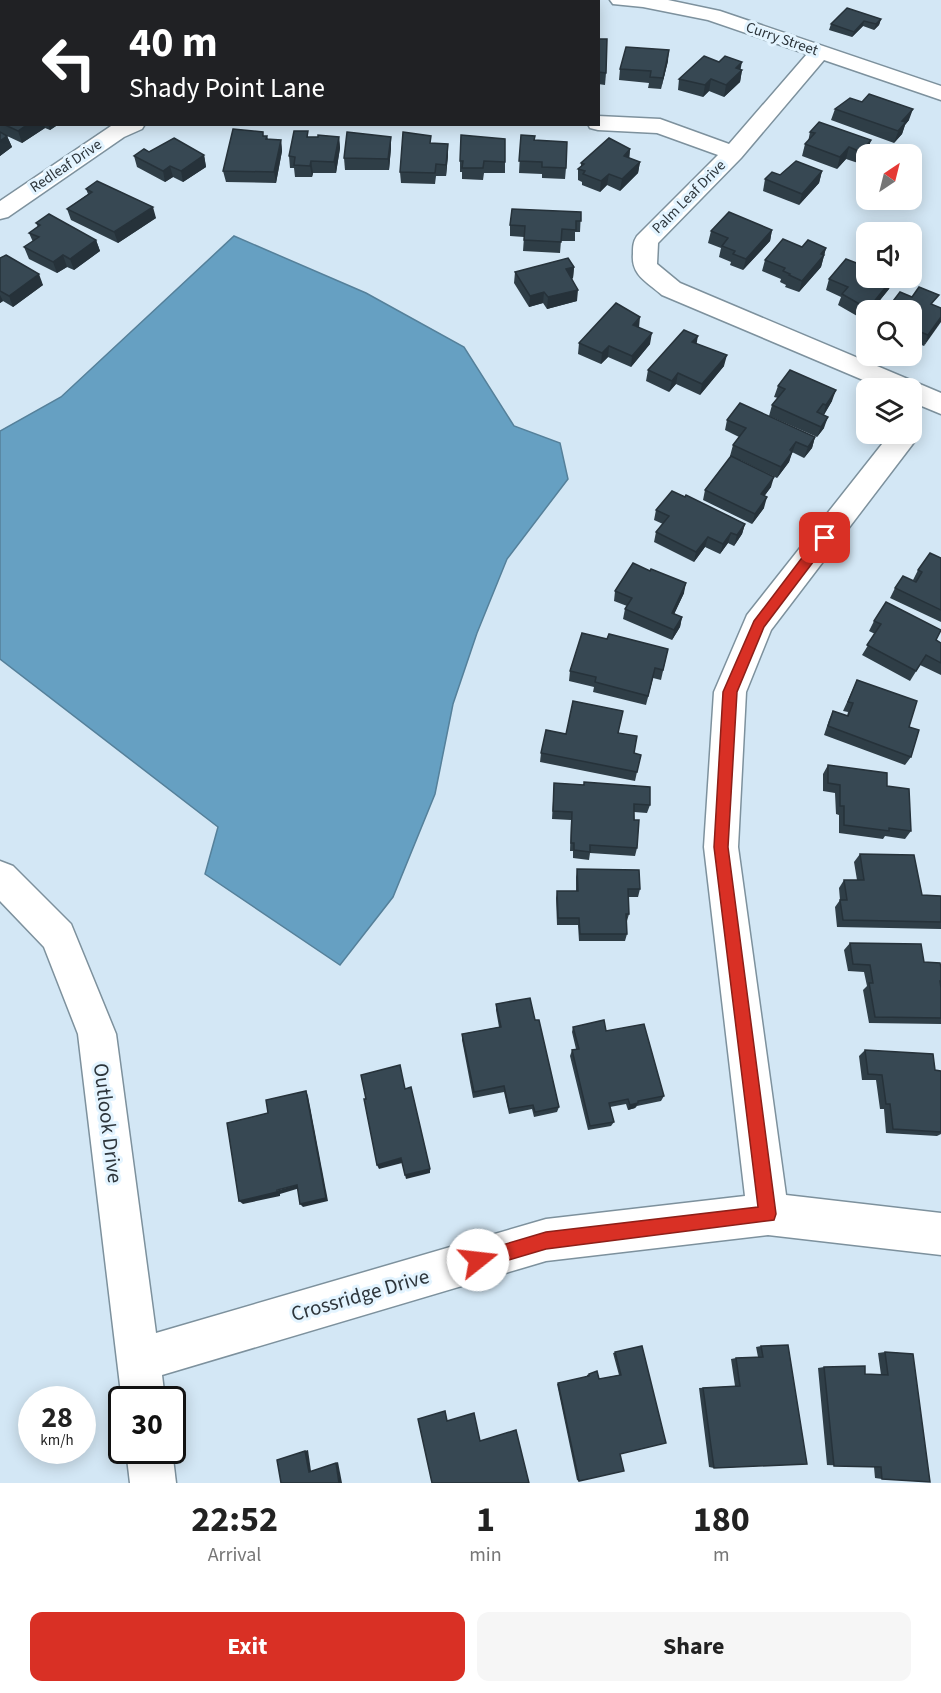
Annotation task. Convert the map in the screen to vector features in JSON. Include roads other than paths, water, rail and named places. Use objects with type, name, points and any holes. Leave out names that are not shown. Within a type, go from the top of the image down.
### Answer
[{"type":"street","name":"Curry Street","points":[[620,0],[643,1],[713,15],[941,93]]},
{"type":"street","name":"Palm Leaf Drive","points":[[820,52],[733,153],[646,241],[645,266],[671,289],[882,378]]},
{"type":"street","points":[[600,123],[660,126],[733,153]]},
{"type":"street","name":"Redleaf Drive","points":[[0,212],[116,132],[130,126]]},
{"type":"street","points":[[768,1214],[721,847],[730,692],[758,624],[896,444]]},
{"type":"street","name":"Outlook Drive","points":[[0,877],[58,936],[97,1034],[141,1386]]},
{"type":"street","name":"Crossridge Drive","points":[[138,1360],[546,1240],[768,1214],[941,1234]]},
{"type":"street","points":[[151,1464],[153,1483]]},
{"type":"water","points":[[234,236],[366,293],[464,347],[514,426],[560,443],[568,479],[507,559],[477,633],[453,704],[435,794],[393,897],[340,965],[205,874],[218,827],[0,659],[0,431],[61,397]]}]
